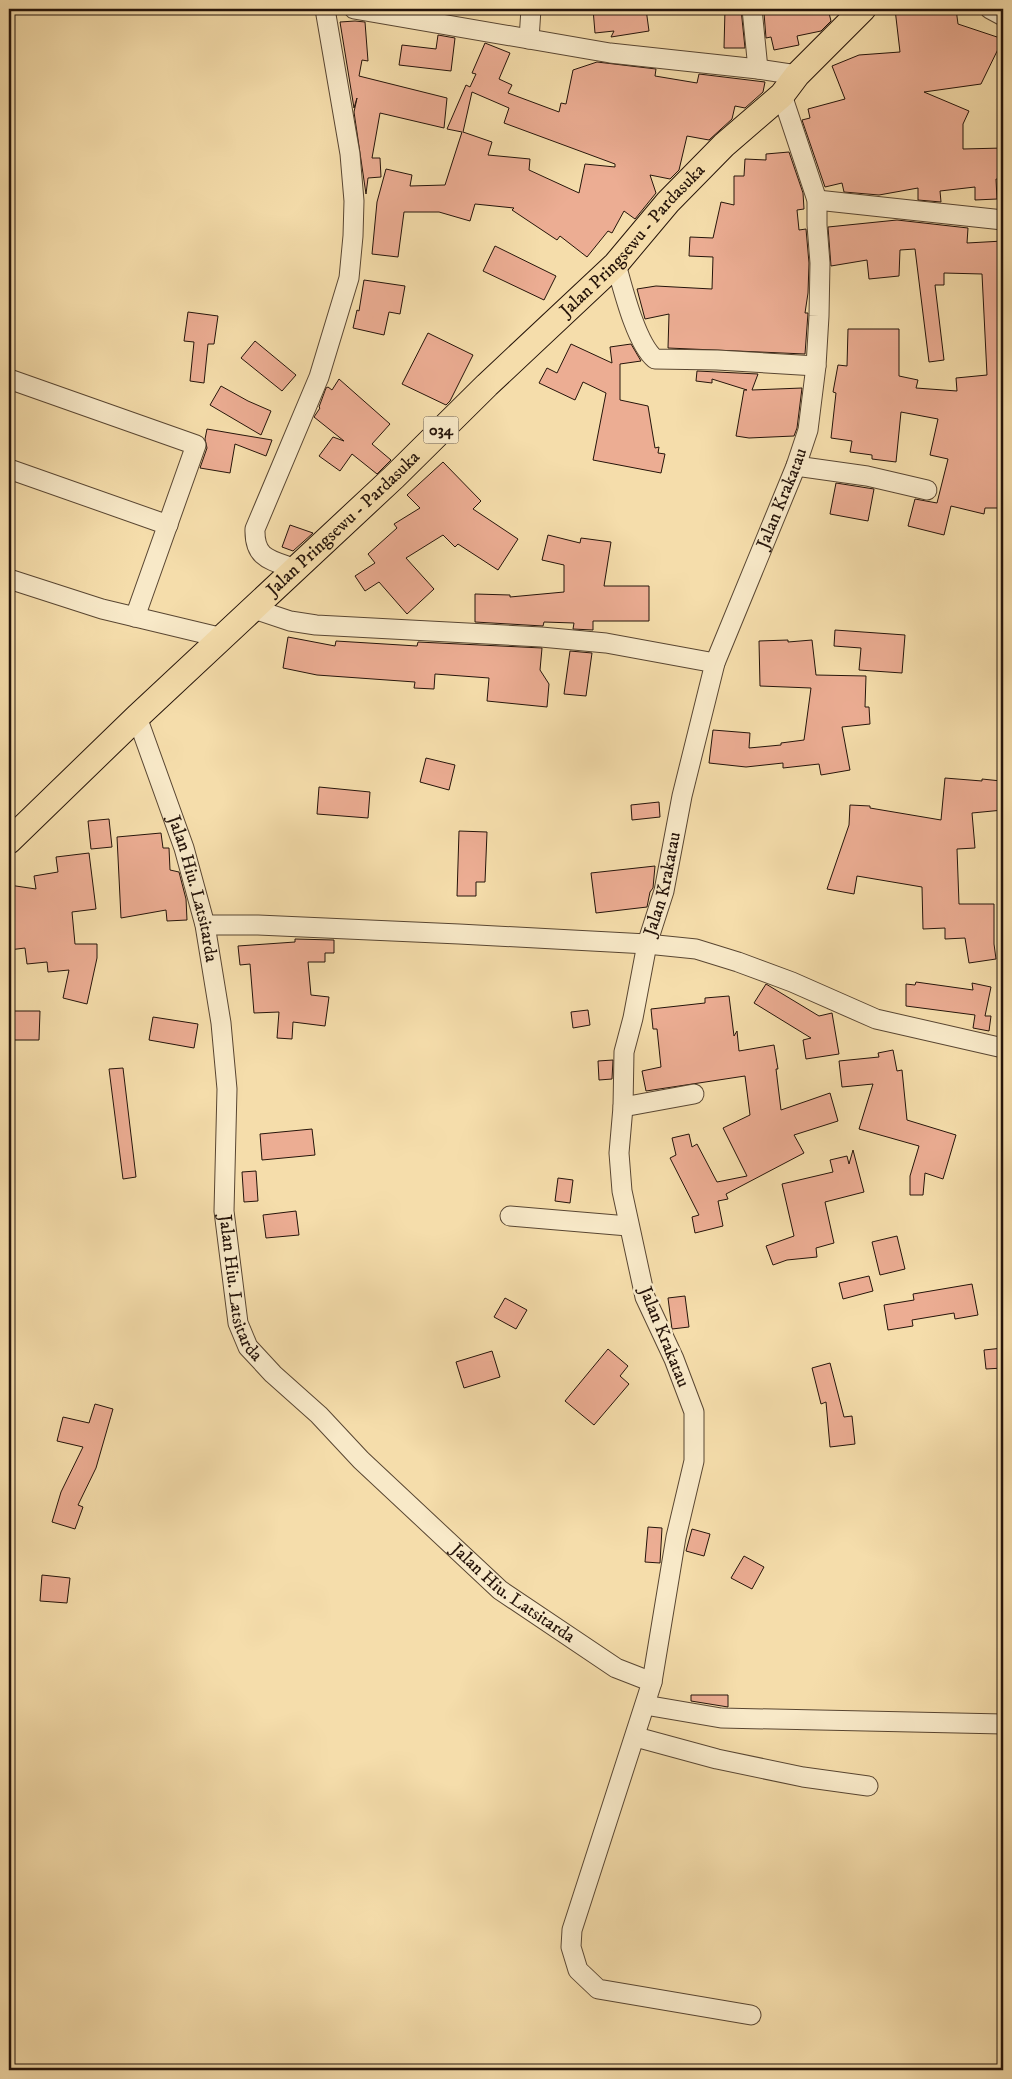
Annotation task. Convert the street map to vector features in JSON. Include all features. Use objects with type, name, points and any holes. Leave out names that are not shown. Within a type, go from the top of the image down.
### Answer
[{"type":"main road","name":"Jalan Pringsewu - Pardasuka","points":[[9,841],[137,717],[394,477],[487,385],[616,264],[668,202],[724,145],[782,95],[797,76],[863,9]]},
{"type":"street","points":[[296,569],[262,556],[254,543],[254,529],[319,377],[349,278],[354,218],[350,154],[325,9]]},
{"type":"street","points":[[354,9],[610,53],[758,69],[797,76]]},
{"type":"street","points":[[529,40],[531,9]]},
{"type":"street","points":[[752,9],[758,69]]},
{"type":"street","points":[[990,9],[1003,16]]},
{"type":"street","name":"Jalan Krakatau","points":[[751,2015],[598,1989],[578,1970],[571,1947],[572,1930],[636,1737],[652,1682],[676,1537],[694,1461],[694,1412],[674,1360],[644,1297],[622,1191],[619,1154],[623,1107],[624,1052],[633,1018],[647,944],[664,891],[682,796],[715,663],[796,466],[808,430],[816,366],[820,263],[816,225],[817,200],[782,95]]},
{"type":"street","points":[[817,200],[1003,220]]},
{"type":"street","points":[[616,264],[642,342],[647,353],[655,359],[717,360],[816,366]]},
{"type":"street","points":[[9,379],[196,445],[135,617]]},
{"type":"street","points":[[796,466],[867,476],[927,490]]},
{"type":"street","points":[[9,469],[168,525]]},
{"type":"street","points":[[9,578],[102,609],[223,638]]},
{"type":"street","points":[[254,609],[290,621],[316,625],[542,637],[606,643],[715,663]]},
{"type":"street","name":"Jalan Hiu. Latsitarda","points":[[137,717],[184,848],[205,925],[221,1023],[227,1089],[224,1211],[238,1323],[248,1347],[273,1374],[319,1415],[361,1460],[500,1590],[616,1668],[652,1682]]},
{"type":"street","points":[[205,925],[258,925],[647,944],[696,949],[792,982],[876,1019],[1003,1048]]},
{"type":"street","points":[[623,1107],[694,1094]]},
{"type":"street","points":[[510,1216],[628,1226]]},
{"type":"street","points":[[645,1705],[721,1718],[1003,1724]]},
{"type":"street","points":[[636,1737],[725,1761],[803,1777],[868,1786]]},
{"type":"building","points":[[593,9],[646,9],[649,31],[611,37],[614,31],[595,33]]},
{"type":"building","points":[[725,9],[741,9],[745,48],[724,48]]},
{"type":"building","points":[[785,9],[828,9],[831,21],[821,31],[797,36],[799,45],[774,50],[771,37],[766,38],[764,13]]},
{"type":"building","points":[[895,9],[956,9],[958,24],[1003,39],[981,84],[924,92],[969,111],[963,124],[963,149],[1003,148],[1003,179],[996,179],[997,199],[975,200],[975,187],[940,191],[941,202],[918,200],[918,188],[879,195],[844,192],[842,183],[825,187],[802,120],[810,118],[808,109],[845,99],[832,66],[859,55],[900,52]]},
{"type":"building","points":[[340,22],[365,22],[368,61],[362,60],[359,76],[447,98],[444,128],[380,113],[372,158],[380,158],[381,177],[368,178],[366,194],[354,112],[357,98],[354,108]]},
{"type":"building","points":[[438,35],[455,38],[451,71],[399,65],[402,45],[436,49]]},
{"type":"building","points":[[485,43],[510,53],[499,79],[512,85],[508,93],[559,112],[561,103],[566,104],[573,70],[597,62],[656,69],[655,76],[697,83],[699,74],[765,82],[763,92],[745,108],[735,106],[732,119],[709,140],[687,136],[679,170],[670,179],[650,175],[656,193],[635,219],[624,211],[612,233],[608,231],[587,257],[560,236],[557,240],[512,210],[514,208],[475,204],[470,221],[439,212],[404,212],[398,257],[372,254],[377,202],[386,169],[412,175],[410,186],[445,185],[462,132],[447,129],[466,85],[470,87],[476,74],[472,73]],"holes":[[[472,92],[509,108],[504,123],[615,164],[615,167],[585,164],[579,193],[529,170],[530,159],[488,155],[492,142],[463,132]]]},
{"type":"building","points":[[789,152],[803,193],[804,209],[797,210],[799,230],[806,229],[809,263],[805,313],[808,313],[805,354],[668,348],[669,314],[645,319],[637,289],[656,286],[712,289],[713,257],[689,256],[690,237],[713,238],[721,202],[734,205],[734,176],[744,176],[745,159],[766,160],[766,154]]},
{"type":"building","points":[[897,220],[968,228],[967,243],[1003,241],[1003,508],[985,508],[984,514],[951,506],[944,535],[908,526],[915,499],[937,503],[948,459],[930,455],[938,419],[901,412],[896,462],[872,459],[872,455],[850,452],[852,441],[831,438],[836,393],[833,392],[838,365],[847,366],[848,329],[899,329],[899,376],[918,380],[916,388],[957,391],[956,378],[987,375],[982,274],[944,273],[944,285],[935,285],[944,360],[929,362],[915,249],[900,250],[899,276],[869,279],[867,260],[831,266],[828,227]]},
{"type":"building","points":[[495,246],[556,276],[544,300],[483,271]]},
{"type":"building","points":[[364,280],[405,286],[400,314],[389,312],[384,335],[353,328],[357,310],[359,311]]},
{"type":"building","points":[[188,312],[218,316],[214,344],[208,344],[204,383],[190,381],[194,342],[184,341]]},
{"type":"building","points":[[428,333],[473,355],[450,401],[446,405],[402,384]]},
{"type":"building","points":[[255,341],[296,375],[282,391],[241,358]]},
{"type":"building","points":[[571,344],[612,363],[610,347],[631,344],[641,361],[620,364],[620,400],[648,406],[655,448],[659,447],[658,453],[665,454],[661,473],[593,460],[606,393],[583,382],[575,400],[539,383],[547,368],[557,373]]},
{"type":"building","points":[[697,371],[758,374],[752,390],[802,388],[797,428],[794,436],[749,438],[736,436],[744,390],[747,390],[712,379],[712,383],[696,381]]},
{"type":"building","points":[[339,379],[390,424],[372,444],[391,460],[377,474],[352,454],[340,471],[319,456],[333,437],[344,441],[314,417],[320,408],[326,388],[328,387],[332,390]]},
{"type":"building","points":[[221,386],[271,411],[261,435],[210,405]]},
{"type":"building","points":[[207,429],[272,440],[266,456],[235,444],[230,473],[200,468],[207,448],[205,439]]},
{"type":"building","points":[[443,462],[481,501],[473,509],[518,539],[498,570],[458,544],[455,547],[443,535],[406,558],[434,589],[407,614],[379,582],[365,591],[355,576],[375,563],[368,554],[397,528],[394,524],[420,508],[407,495]]},
{"type":"building","points":[[836,483],[874,489],[868,521],[830,514]]},
{"type":"building","points":[[290,525],[313,533],[293,551],[282,547]]},
{"type":"building","points":[[548,535],[580,543],[581,538],[611,542],[604,586],[649,586],[649,621],[593,621],[593,630],[573,629],[574,623],[544,622],[543,626],[475,622],[475,594],[510,595],[510,597],[564,592],[564,565],[542,560]]},
{"type":"building","points":[[835,630],[905,635],[902,673],[859,670],[861,648],[834,646]]},
{"type":"building","points":[[288,637],[335,646],[336,641],[417,646],[418,642],[542,648],[540,670],[549,684],[547,707],[487,701],[489,678],[435,674],[434,689],[414,688],[415,682],[317,675],[283,668]]},
{"type":"building","points":[[788,640],[788,642],[812,640],[816,675],[866,676],[865,707],[869,707],[870,724],[842,727],[850,770],[821,775],[819,764],[783,768],[783,763],[746,767],[709,763],[713,730],[750,733],[749,748],[781,745],[781,743],[804,740],[811,688],[760,686],[759,641]]},
{"type":"building","points":[[570,651],[592,653],[586,696],[564,694]]},
{"type":"building","points":[[426,758],[455,765],[449,790],[420,782]]},
{"type":"building","points":[[945,778],[1001,781],[1000,795],[1003,794],[1003,810],[972,813],[975,848],[957,849],[959,904],[994,904],[996,959],[969,963],[965,938],[945,939],[945,928],[923,929],[922,887],[857,876],[854,894],[827,889],[849,825],[850,805],[870,806],[870,808],[941,820]]},
{"type":"building","points":[[319,787],[370,792],[368,818],[317,814]]},
{"type":"building","points":[[659,802],[660,817],[632,820],[631,805]]},
{"type":"building","points":[[109,819],[112,847],[91,849],[88,821]]},
{"type":"building","points":[[459,831],[487,832],[485,882],[476,882],[476,896],[457,896]]},
{"type":"building","points":[[161,833],[163,848],[169,848],[170,870],[179,872],[186,899],[187,920],[167,921],[166,910],[121,918],[117,837]]},
{"type":"building","points":[[89,853],[96,909],[72,912],[75,944],[97,944],[97,958],[87,1004],[63,998],[69,970],[48,972],[47,962],[27,964],[25,948],[9,950],[9,885],[36,889],[34,876],[58,872],[56,857]]},
{"type":"building","points":[[655,866],[653,888],[650,892],[647,907],[596,913],[591,873]]},
{"type":"building","points":[[295,939],[334,940],[334,953],[325,953],[325,962],[308,962],[311,995],[329,997],[325,1026],[293,1022],[292,1039],[277,1038],[279,1012],[254,1013],[250,964],[240,965],[238,946],[295,942]]},
{"type":"building","points":[[916,982],[973,990],[972,983],[991,987],[985,1016],[991,1016],[989,1031],[973,1028],[975,1015],[906,1006],[906,984],[915,985]]},
{"type":"building","points":[[766,984],[819,1016],[832,1013],[839,1054],[806,1059],[803,1040],[811,1038],[754,1003]]},
{"type":"building","points":[[729,996],[734,1036],[737,1031],[739,1051],[774,1045],[781,1110],[830,1093],[838,1121],[794,1135],[804,1153],[726,1194],[728,1199],[718,1201],[723,1226],[695,1233],[692,1217],[699,1215],[670,1158],[676,1155],[672,1138],[689,1134],[692,1147],[697,1144],[717,1182],[747,1176],[723,1128],[750,1115],[745,1076],[646,1091],[642,1071],[661,1067],[657,1029],[653,1029],[651,1009],[705,1003],[705,998]]},
{"type":"building","points":[[588,1010],[590,1025],[573,1028],[571,1012]]},
{"type":"building","points":[[14,1011],[40,1011],[39,1040],[14,1040]]},
{"type":"building","points":[[153,1017],[198,1024],[194,1048],[149,1040]]},
{"type":"building","points":[[893,1050],[897,1071],[902,1070],[907,1120],[956,1135],[943,1179],[925,1173],[923,1195],[910,1195],[910,1176],[919,1146],[859,1129],[873,1084],[842,1087],[839,1061],[879,1057],[878,1053]]},
{"type":"building","points":[[613,1060],[612,1079],[599,1080],[598,1061]]},
{"type":"building","points":[[123,1068],[136,1177],[123,1179],[109,1069]]},
{"type":"building","points":[[312,1129],[315,1155],[262,1160],[260,1134]]},
{"type":"building","points":[[853,1150],[864,1192],[825,1202],[834,1243],[816,1248],[817,1257],[787,1260],[773,1265],[766,1246],[794,1236],[782,1184],[833,1172],[830,1160],[847,1156],[849,1164]]},
{"type":"building","points":[[256,1171],[258,1201],[244,1202],[242,1172]]},
{"type":"building","points":[[558,1178],[573,1180],[570,1203],[555,1201]]},
{"type":"building","points":[[296,1211],[299,1235],[266,1238],[263,1215]]},
{"type":"building","points":[[897,1236],[905,1269],[880,1275],[872,1242]]},
{"type":"building","points":[[869,1276],[873,1291],[843,1299],[839,1283]]},
{"type":"building","points":[[972,1284],[978,1315],[955,1319],[954,1313],[912,1320],[913,1326],[888,1330],[884,1305],[914,1300],[913,1294]]},
{"type":"building","points":[[685,1296],[689,1327],[672,1329],[668,1298]]},
{"type":"building","points":[[505,1298],[527,1310],[516,1329],[494,1317]]},
{"type":"building","points":[[1003,1348],[1003,1368],[986,1369],[984,1350]]},
{"type":"building","points":[[608,1349],[628,1366],[620,1376],[629,1384],[594,1425],[565,1401]]},
{"type":"building","points":[[492,1351],[500,1377],[464,1388],[456,1362]]},
{"type":"building","points":[[830,1363],[844,1417],[852,1416],[855,1444],[830,1447],[826,1402],[821,1404],[812,1368]]},
{"type":"building","points":[[95,1404],[113,1409],[96,1468],[78,1505],[83,1507],[75,1529],[52,1522],[61,1492],[83,1447],[57,1441],[63,1417],[89,1423]]},
{"type":"building","points":[[648,1527],[662,1528],[660,1563],[645,1562]]},
{"type":"building","points":[[692,1529],[710,1534],[704,1556],[686,1551]]},
{"type":"building","points":[[744,1556],[764,1567],[752,1589],[731,1578]]},
{"type":"building","points":[[42,1575],[70,1578],[67,1603],[40,1601]]},
{"type":"building","points":[[691,1695],[728,1695],[728,1707],[691,1701]]}]
